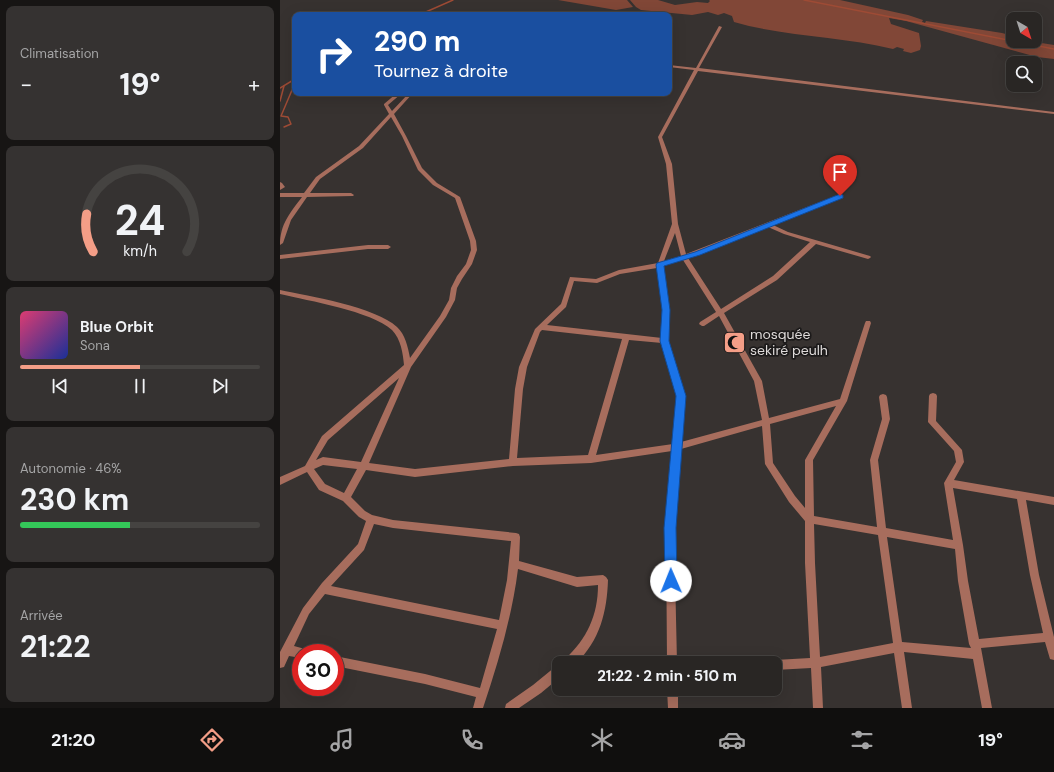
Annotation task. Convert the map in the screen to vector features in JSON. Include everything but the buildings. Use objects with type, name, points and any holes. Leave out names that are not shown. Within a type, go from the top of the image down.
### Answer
[{"type":"street","points":[[720,27],[660,137],[669,164],[675,224],[684,257],[720,312],[758,381],[766,422],[769,464],[792,499],[809,519],[958,545]]},
{"type":"street","points":[[672,66],[1054,113]]},
{"type":"street","points":[[346,498],[363,466],[408,366],[443,317],[452,300],[457,283],[469,264],[474,250],[473,241],[457,197],[435,184],[420,168],[387,107],[387,103],[396,96]]},
{"type":"street","points":[[280,243],[288,220],[318,178],[361,147],[409,96]]},
{"type":"street","points":[[280,184],[282,187],[280,188]]},
{"type":"street","points":[[280,195],[351,195]]},
{"type":"street","points":[[513,462],[516,413],[522,375],[534,338],[540,328],[564,305],[572,279],[597,281],[619,272],[660,265],[697,253],[840,196]]},
{"type":"street","points":[[672,656],[670,528],[681,396],[665,341],[666,310],[660,265],[675,224]]},
{"type":"street","points":[[769,225],[786,233],[868,257]]},
{"type":"street","points":[[702,324],[775,278],[815,241]]},
{"type":"street","points":[[280,257],[368,247],[388,247]]},
{"type":"street","points":[[280,292],[333,304],[387,323],[395,329],[404,342],[408,366]]},
{"type":"street","points":[[818,708],[809,519],[809,460],[842,401],[868,323]]},
{"type":"street","points":[[540,328],[665,341]]},
{"type":"street","points":[[591,459],[626,337]]},
{"type":"street","points":[[308,468],[325,438],[408,366]]},
{"type":"street","points":[[933,396],[932,422],[958,450],[960,455],[960,462],[948,483],[963,581],[987,708]]},
{"type":"street","points":[[883,397],[886,419],[874,460],[907,708]]},
{"type":"street","points":[[280,481],[323,461],[415,473],[513,462],[591,459],[676,446],[842,401]]},
{"type":"street","points":[[308,468],[322,487],[346,498],[362,514],[371,518],[393,524],[516,537],[515,564],[502,625],[478,708]]},
{"type":"street","points":[[948,483],[1054,501]]},
{"type":"street","points":[[1021,495],[1028,544],[1043,619],[1054,655]]},
{"type":"street","points":[[280,662],[306,611],[323,588],[361,547],[371,518]]},
{"type":"street","points":[[515,564],[577,582],[603,580],[603,593],[596,627],[590,640],[575,656]]},
{"type":"street","points":[[323,588],[502,625]]},
{"type":"street","points":[[782,665],[816,663],[899,647],[975,649],[1048,636]]},
{"type":"street","points":[[286,650],[292,652]]},
{"type":"street","points":[[344,663],[425,679],[483,694]]},
{"type":"street","points":[[510,708],[538,689],[552,677]]},
{"type":"street","points":[[673,708],[675,696]]},
{"type":"shaded area","points":[[558,0],[627,0],[633,7],[616,10]]},
{"type":"shaded area","points":[[630,0],[658,0],[675,5],[697,2],[708,3],[710,1],[709,0],[840,0],[908,15],[923,20],[922,22],[925,23],[926,21],[1006,34],[1006,48],[1042,48],[1042,43],[1054,45],[1054,59],[1042,58],[1042,56],[1033,56],[906,21],[889,18],[891,24],[919,33],[921,46],[920,50],[911,53],[903,51],[904,49],[897,47],[893,49],[854,41],[773,31],[734,22],[732,16],[724,13],[718,15],[708,12],[692,15],[641,10]]},
{"type":"waterway","points":[[426,12],[453,0]]},
{"type":"waterway","points":[[804,0],[1054,49]]},
{"type":"waterway","points":[[280,88],[292,81]]},
{"type":"waterway","points":[[280,101],[284,86]]},
{"type":"waterway","points":[[284,127],[291,124],[288,117],[281,116],[292,90]]},
{"type":"place","name":"mosquée sekiré peulh","points":[[735,342]]},
{"type":"route","points":[[671,581],[670,528],[681,396],[665,341],[666,310],[660,265],[697,253],[840,196]]}]
